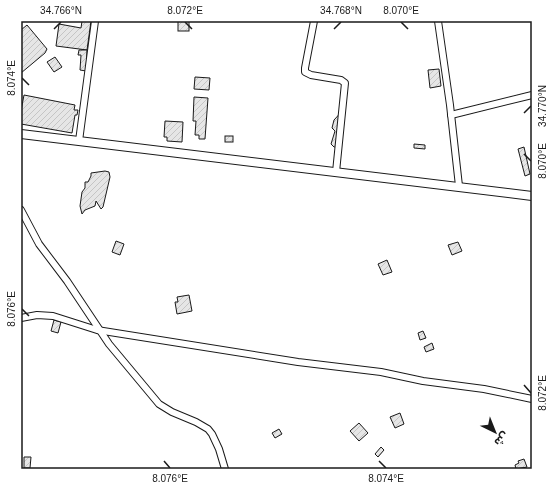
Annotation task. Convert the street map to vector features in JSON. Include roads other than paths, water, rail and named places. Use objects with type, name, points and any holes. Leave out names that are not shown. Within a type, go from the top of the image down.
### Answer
[{"type":"main road","points":[[21,134],[532,196]]},
{"type":"street","points":[[79,141],[95,21]]},
{"type":"street","points":[[314,21],[305,72],[311,75],[341,80],[345,85],[336,172]]},
{"type":"street","points":[[438,21],[459,186]]},
{"type":"street","points":[[451,115],[532,95]]},
{"type":"street","points":[[21,210],[38,244],[67,281],[109,344],[159,404],[172,412],[196,422],[208,429],[219,449],[225,469]]},
{"type":"street","points":[[21,318],[37,315],[53,316],[100,330],[298,362],[364,370],[423,381],[484,389],[532,399]]}]
